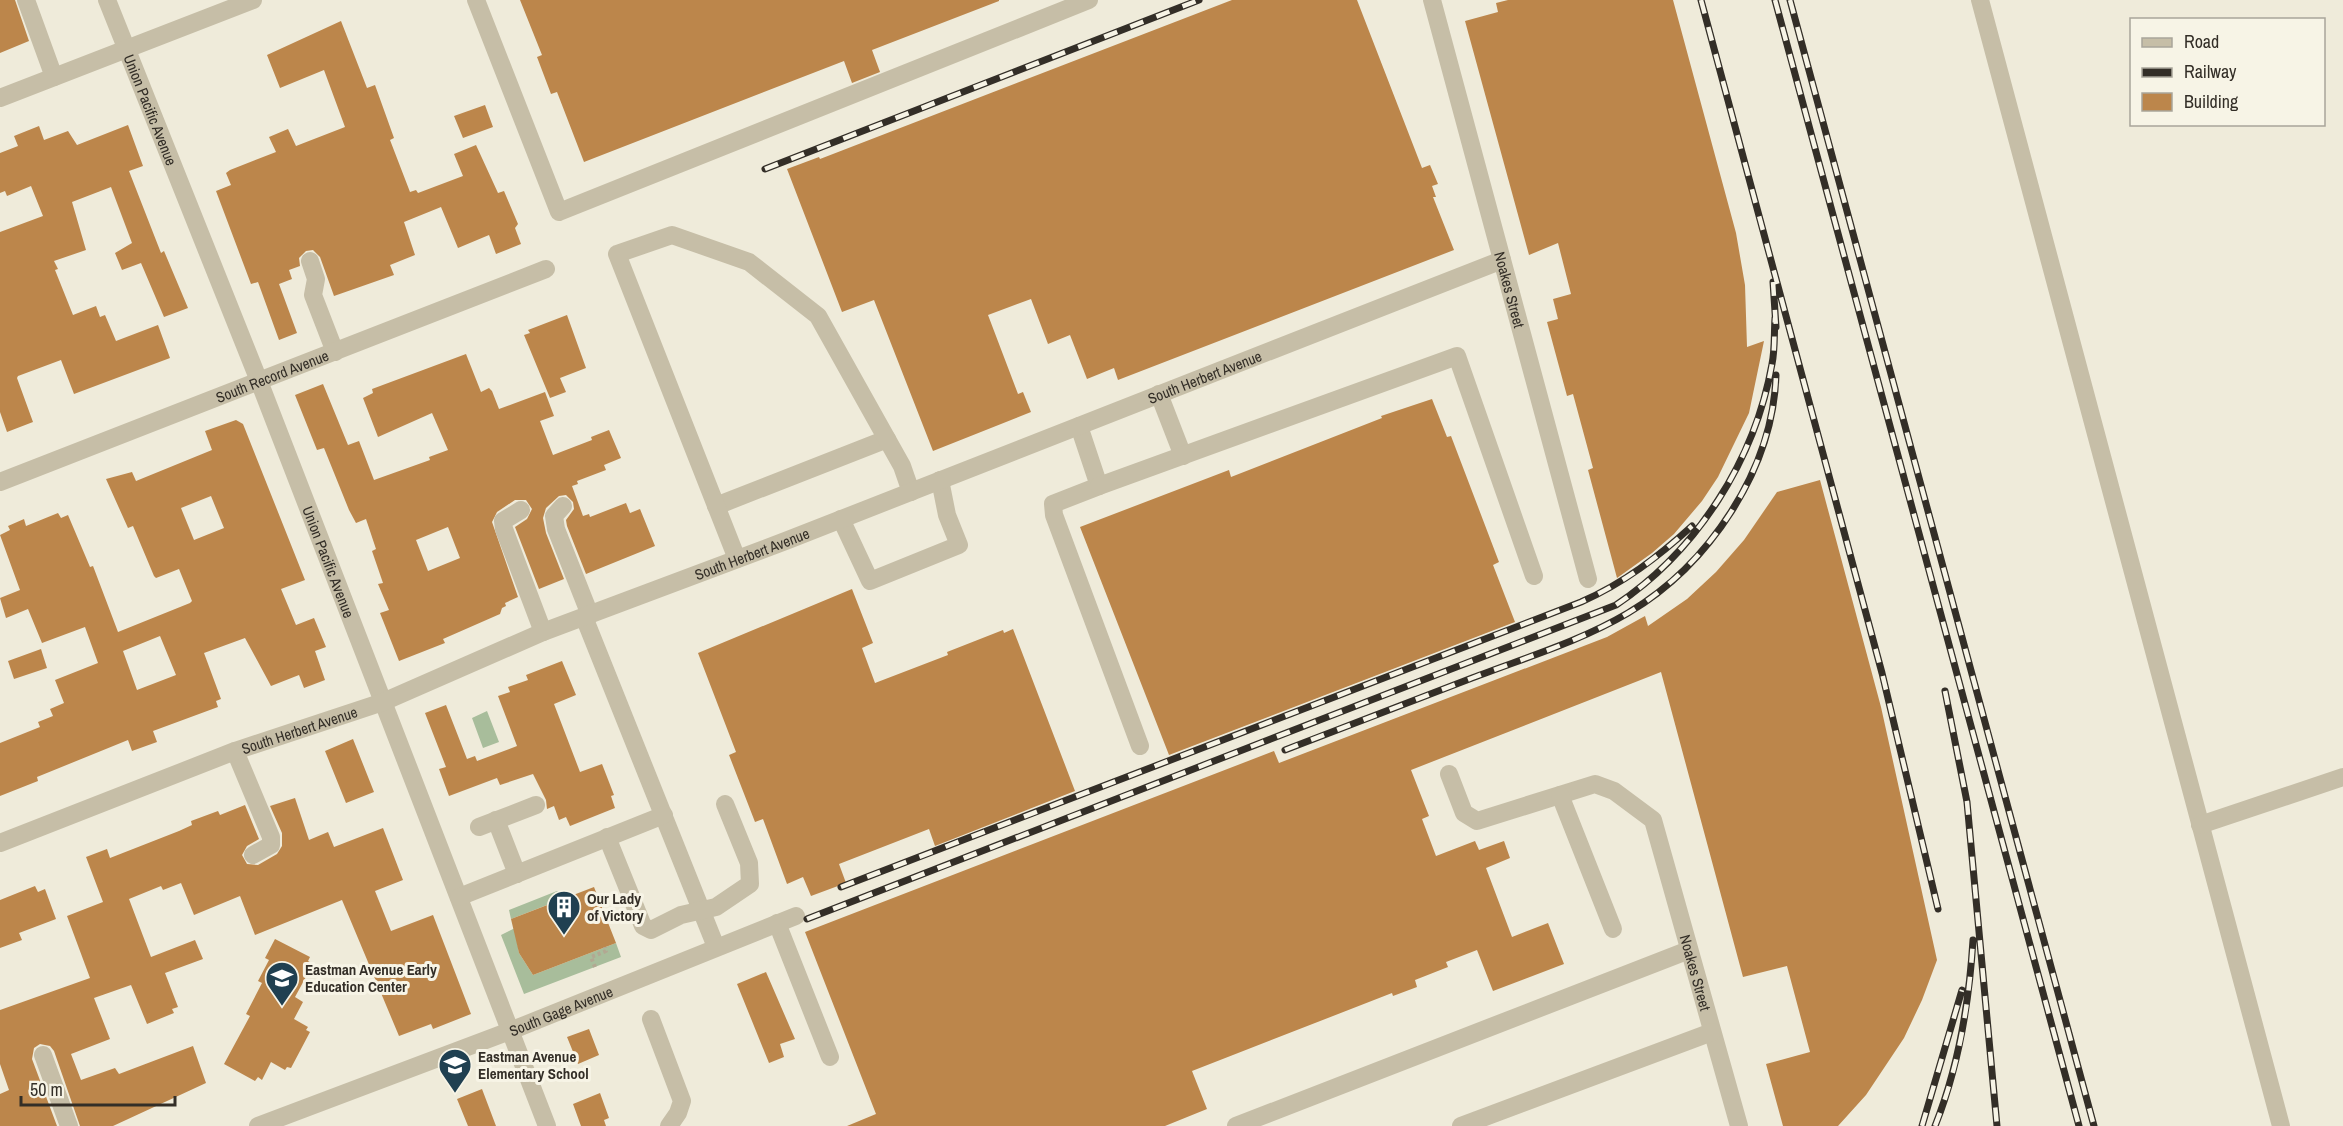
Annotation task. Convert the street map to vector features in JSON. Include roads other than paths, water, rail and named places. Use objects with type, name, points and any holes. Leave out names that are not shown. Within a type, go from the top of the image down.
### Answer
[{"type":"street","points":[[26,0],[54,77]]},
{"type":"street","name":"Union Pacific Avenue","points":[[107,0],[259,381],[547,1126]]},
{"type":"street","points":[[0,98],[253,0]]},
{"type":"street","points":[[476,0],[559,212],[1089,0]]},
{"type":"street","name":"Noakes Street","points":[[1432,0],[1588,579]]},
{"type":"street","points":[[1980,0],[2281,1126]]},
{"type":"street","points":[[737,559],[617,254],[672,235],[749,262],[818,316],[902,466],[910,492]]},
{"type":"street","name":"South Herbert Avenue","points":[[0,843],[235,751],[383,702],[543,632],[841,519],[1502,260]]},
{"type":"street","points":[[310,261],[316,279],[313,295],[335,352]]},
{"type":"street","name":"South Record Avenue","points":[[0,482],[546,269]]},
{"type":"street","points":[[1140,746],[1054,515],[1053,504],[1457,356],[1534,576]]},
{"type":"street","points":[[1159,394],[1183,456]]},
{"type":"street","points":[[1079,426],[1099,486]]},
{"type":"street","points":[[716,506],[887,439]]},
{"type":"street","points":[[841,519],[870,580],[958,545],[947,515],[940,480]]},
{"type":"street","points":[[563,506],[554,516],[555,529],[716,947]]},
{"type":"street","points":[[521,510],[503,521],[504,530],[543,632]]},
{"type":"street","points":[[235,751],[271,837],[272,845],[253,855]]},
{"type":"street","points":[[1449,774],[1464,813],[1477,821],[1560,795],[1613,929]]},
{"type":"street","points":[[2200,825],[2343,777]]},
{"type":"street","name":"Noakes Street","points":[[1560,795],[1595,784],[1614,791],[1653,820],[1739,1126]]},
{"type":"street","points":[[607,837],[643,926],[651,930],[681,915],[703,912],[716,907],[750,884],[749,863],[725,804]]},
{"type":"street","points":[[479,827],[536,805]]},
{"type":"street","points":[[459,897],[664,815]]},
{"type":"street","points":[[496,820],[517,873]]},
{"type":"street","name":"South Gage Avenue","points":[[258,1126],[510,1031],[796,916]]},
{"type":"street","points":[[777,923],[830,1058]]},
{"type":"street","points":[[1236,1126],[1689,950]]},
{"type":"street","points":[[651,1019],[682,1101],[669,1126]]},
{"type":"street","points":[[1461,1126],[1712,1032]]},
{"type":"street","points":[[43,1055],[69,1126]]},
{"type":"railway","points":[[765,169],[1199,0]]},
{"type":"railway","points":[[1701,0],[1882,673],[1938,909]]},
{"type":"railway","points":[[1775,0],[2079,1126]]},
{"type":"railway","points":[[1790,0],[2094,1126]]},
{"type":"railway","points":[[1773,282],[1776,327]]},
{"type":"railway","points":[[807,919],[1616,605],[1672,558],[1718,500],[1737,468],[1764,400],[1773,359],[1775,318]]},
{"type":"railway","points":[[1285,750],[1571,641],[1628,613],[1657,593],[1685,569],[1710,542],[1731,512],[1763,446],[1772,411],[1776,375]]},
{"type":"railway","points":[[841,887],[1581,602],[1640,568],[1692,526]]},
{"type":"railway","points":[[1945,691],[1967,802],[1997,1126]]},
{"type":"railway","points":[[1935,1126],[1962,1035],[1973,940]]},
{"type":"railway","points":[[1922,1126],[1962,990]]},
{"type":"place","name":"Our Lady of Victory","points":[[564,936]]},
{"type":"place","name":"Eastman Avenue Early Education Center","points":[[282,1007]]},
{"type":"place","name":"Eastman Avenue Elementary School","points":[[455,1094]]}]
